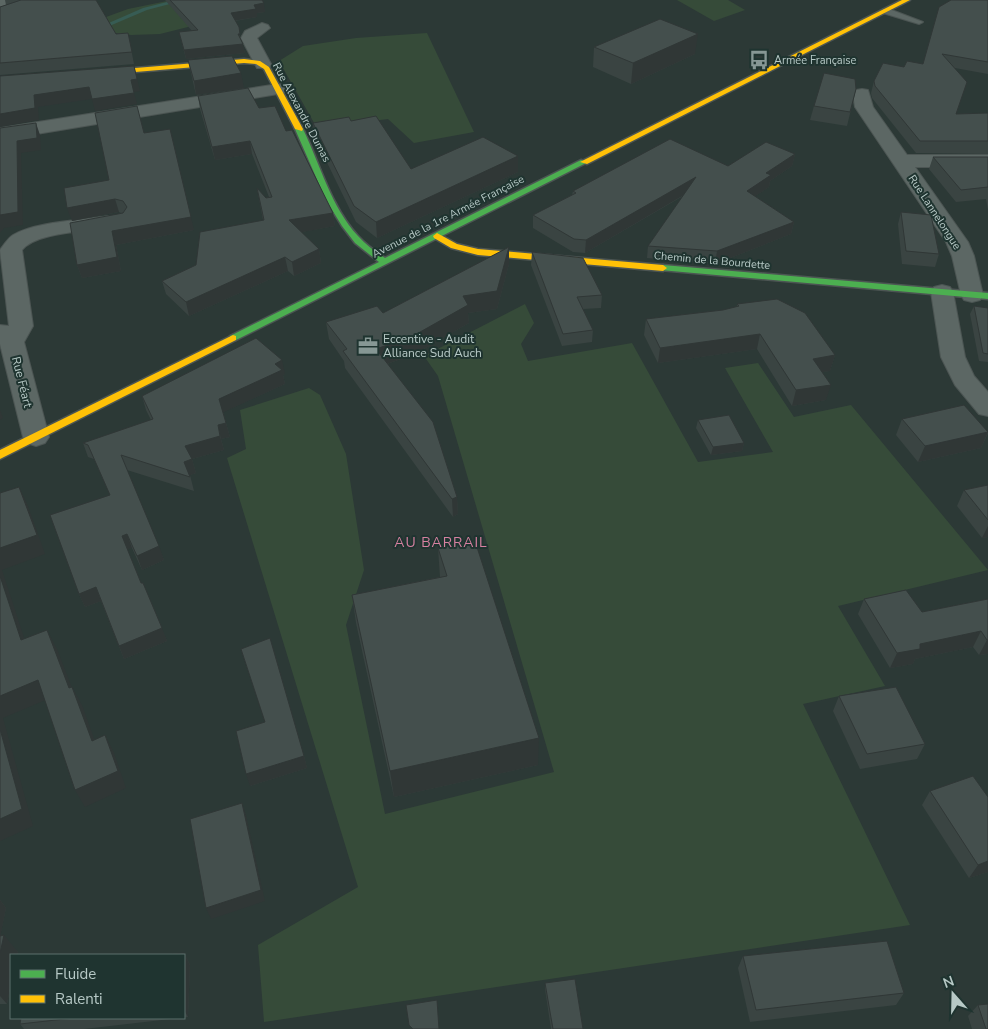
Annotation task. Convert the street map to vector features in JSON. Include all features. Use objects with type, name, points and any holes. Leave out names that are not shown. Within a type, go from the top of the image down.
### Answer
[{"type":"main road","name":"Avenue de la 1re Armée Française","points":[[0,455],[907,0]]},
{"type":"main road","name":"Rue Alexandre Dumas","points":[[85,74],[244,61],[262,64],[267,68],[312,154],[339,218],[358,241],[385,262]]},
{"type":"main road","name":"Chemin de la Bourdette","points":[[437,236],[454,246],[478,252],[980,295]]},
{"type":"street","points":[[0,3],[6,0]]},
{"type":"street","points":[[262,28],[251,34],[249,38],[262,64]]},
{"type":"street","points":[[0,134],[278,89]]},
{"type":"street","name":"Rue Lannelongue","points":[[862,94],[864,107],[957,242],[980,295]]},
{"type":"street","name":"Rue Lannelongue","points":[[901,161],[988,161]]},
{"type":"street","points":[[6,337],[20,326],[11,250],[14,245],[21,239],[35,235],[119,220]]},
{"type":"street","points":[[942,292],[953,357],[964,378],[988,408]]},
{"type":"street","name":"Rue Féart","points":[[6,337],[36,437]]},
{"type":"lane","points":[[886,10],[919,22]]},
{"type":"green space","points":[[172,0],[192,26],[160,34],[131,35],[76,28],[128,9]]},
{"type":"green space","points":[[677,0],[728,0],[745,10],[714,21]]},
{"type":"green space","points":[[427,33],[474,132],[414,143],[388,119],[317,128],[279,61],[303,46],[356,38]]},
{"type":"green space","points":[[525,304],[534,323],[521,344],[528,361],[632,343],[698,462],[773,452],[725,368],[758,363],[794,417],[851,405],[988,570],[838,606],[885,686],[803,704],[910,925],[264,1022],[258,945],[358,887],[227,458],[246,449],[240,410],[309,388],[320,395],[346,454],[364,570],[346,625],[385,814],[554,772],[438,376],[424,356]]},
{"type":"building","points":[[21,0],[96,0],[116,34],[128,33],[132,52],[0,63],[0,7]]},
{"type":"building","points":[[170,0],[262,0],[264,3],[254,5],[256,9],[231,13],[239,27],[240,34],[238,34],[243,44],[184,50],[179,32],[198,30]]},
{"type":"building","points":[[951,0],[988,0],[988,62],[942,54],[967,82],[956,114],[988,113],[988,141],[920,141],[875,86],[874,81],[883,63],[904,67],[907,61],[923,64],[939,7]]},
{"type":"building","points":[[660,19],[698,34],[633,63],[594,47]]},
{"type":"building","points":[[232,56],[241,73],[194,81],[188,60]]},
{"type":"building","points":[[134,66],[137,79],[131,80],[134,93],[92,99],[89,87],[34,95],[35,108],[0,114],[0,76]]},
{"type":"building","points":[[824,73],[855,79],[856,89],[850,112],[814,106]]},
{"type":"building","points":[[248,88],[259,108],[275,106],[286,131],[292,130],[333,213],[289,220],[319,249],[292,262],[285,257],[186,302],[162,281],[196,265],[200,232],[264,220],[257,188],[266,198],[272,197],[250,141],[212,147],[198,96]]},
{"type":"building","points":[[137,106],[144,133],[170,129],[191,217],[112,231],[117,257],[77,265],[70,223],[123,213],[127,207],[123,201],[115,199],[67,208],[64,188],[109,180],[95,113]]},
{"type":"building","points":[[376,116],[411,169],[483,137],[518,156],[376,222],[354,206],[313,123],[349,117],[351,121]]},
{"type":"building","points":[[36,123],[37,138],[17,141],[18,212],[0,215],[0,128]]},
{"type":"building","points":[[670,139],[728,166],[766,142],[795,154],[766,173],[771,175],[747,191],[794,222],[717,251],[648,246],[696,177],[586,240],[574,239],[533,215],[576,193],[573,191]]},
{"type":"building","points":[[933,157],[988,157],[988,187],[961,190]]},
{"type":"building","points":[[901,212],[931,215],[939,254],[906,251]]},
{"type":"building","points":[[509,247],[497,291],[463,296],[468,305],[413,336],[376,349],[433,422],[457,497],[452,499],[343,351],[347,349],[326,322],[377,306],[383,313]]},
{"type":"building","points":[[532,252],[583,258],[602,295],[577,297],[593,330],[563,334]]},
{"type":"building","points":[[777,299],[805,313],[835,355],[813,359],[831,385],[796,390],[760,334],[660,348],[646,319],[723,310],[739,306],[737,304]]},
{"type":"building","points":[[974,306],[988,308],[988,354],[983,353]]},
{"type":"building","points":[[256,338],[282,360],[275,364],[282,370],[219,399],[226,423],[218,425],[220,436],[185,446],[192,459],[184,462],[190,477],[121,455],[159,546],[137,556],[127,534],[122,536],[162,628],[119,646],[96,587],[79,594],[50,515],[110,495],[88,445],[83,443],[153,419],[142,396]]},
{"type":"building","points":[[964,405],[988,432],[925,446],[902,419]]},
{"type":"building","points":[[729,415],[744,443],[713,447],[698,420]]},
{"type":"building","points":[[988,485],[988,520],[964,490]]},
{"type":"building","points":[[19,487],[37,535],[0,548],[0,493]]},
{"type":"building","points":[[475,541],[539,738],[390,771],[352,595],[447,576],[438,548]]},
{"type":"building","points":[[0,576],[21,640],[47,630],[69,688],[72,687],[92,741],[105,735],[118,771],[75,790],[38,680],[0,696]]},
{"type":"building","points":[[906,590],[922,612],[988,599],[988,640],[981,631],[920,644],[920,649],[897,653],[864,599]]},
{"type":"building","points":[[270,638],[304,756],[246,774],[236,731],[265,722],[241,649]]},
{"type":"building","points":[[896,687],[925,744],[867,754],[839,696]]},
{"type":"building","points":[[0,729],[22,809],[0,819]]},
{"type":"building","points":[[973,776],[988,797],[988,861],[978,865],[930,791]]},
{"type":"building","points":[[242,803],[261,890],[206,908],[190,819]]},
{"type":"building","points":[[4,935],[0,953],[0,936]]},
{"type":"building","points":[[887,941],[904,993],[756,1010],[743,956]]},
{"type":"building","points":[[575,979],[583,1029],[553,1029],[545,983]]},
{"type":"building","points":[[437,1000],[439,1029],[413,1029],[409,1025],[406,1005]]},
{"type":"building","points":[[988,1004],[988,1029],[986,1029],[978,1005]]},
{"type":"building","points":[[21,1019],[65,1019],[20,1024]]},
{"type":"waterway","points":[[98,29],[145,9],[182,0]]},
{"type":"traffic: fast","points":[[299,129],[338,214],[355,238],[385,262]]},
{"type":"traffic: fast","points":[[233,338],[584,162]]},
{"type":"traffic: fast","points":[[663,268],[988,296]]},
{"type":"traffic: slow","points":[[584,162],[907,0]]},
{"type":"traffic: slow","points":[[99,73],[244,61],[258,62],[267,68],[299,129]]},
{"type":"traffic: slow","points":[[437,236],[454,246],[478,252],[663,268]]},
{"type":"traffic: slow","points":[[0,455],[233,338]]},
{"type":"place","name":"Armée Française","points":[[759,60]]},
{"type":"place","name":"Eccentive - Audit Alliance Sud Auch","points":[[368,346]]},
{"type":"district","name":"AU BARRAIL","points":[[441,542]]}]
